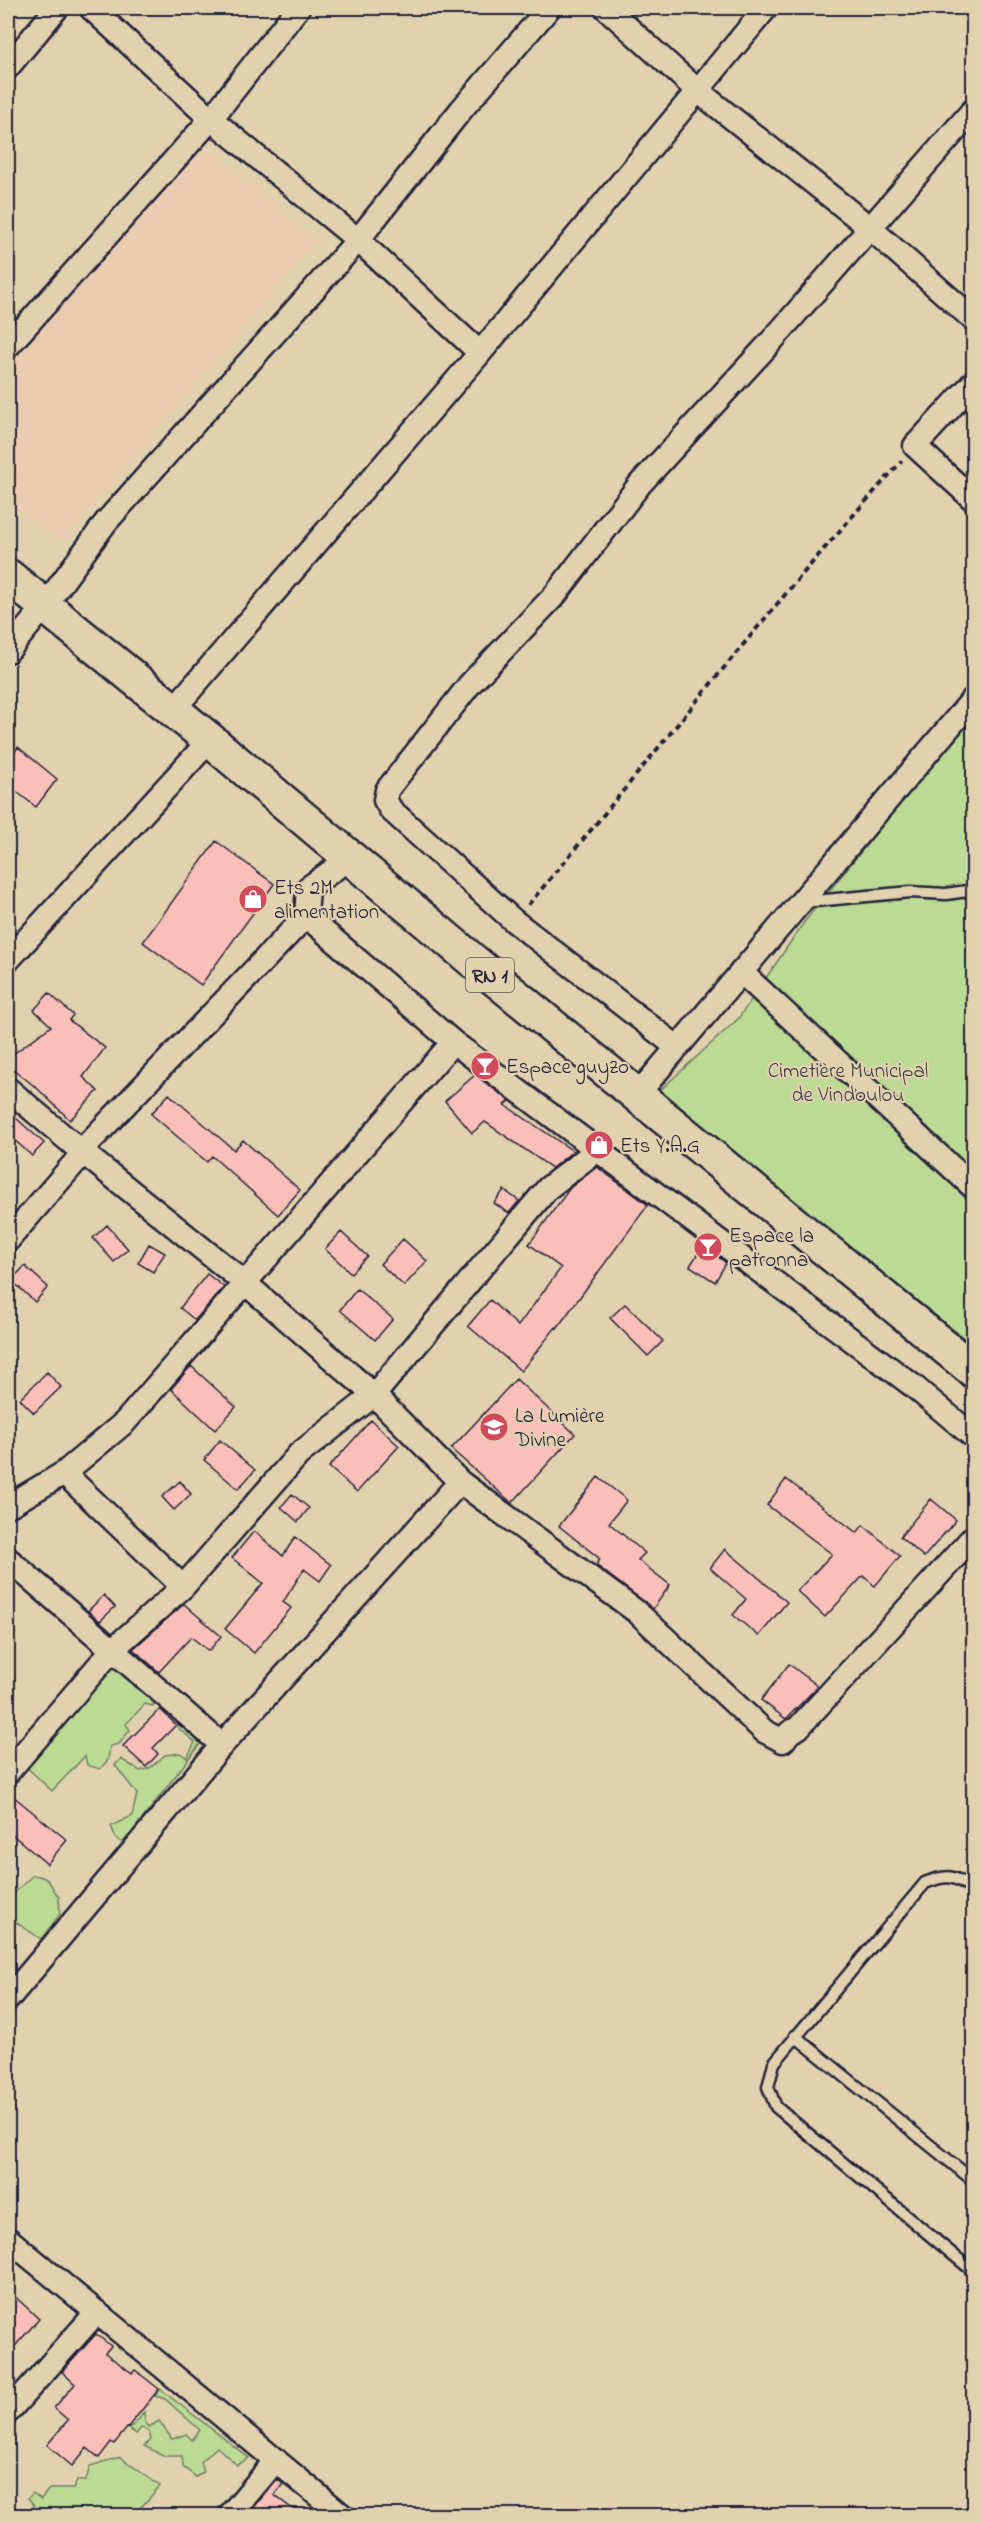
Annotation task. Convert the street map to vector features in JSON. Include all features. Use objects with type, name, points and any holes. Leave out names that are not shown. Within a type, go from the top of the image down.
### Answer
[{"type":"highway","name":"RN 1","points":[[8,576],[210,740],[861,1281],[974,1371]]},
{"type":"street","points":[[8,67],[57,8]]},
{"type":"street","points":[[91,8],[211,119],[358,240],[480,353]]},
{"type":"street","points":[[8,346],[211,119],[298,8]]},
{"type":"street","points":[[8,651],[44,607],[106,522],[358,240],[461,110],[549,8]]},
{"type":"street","points":[[606,8],[698,91],[869,227],[974,320]]},
{"type":"street","points":[[173,710],[480,353],[766,8]]},
{"type":"street","points":[[677,1047],[514,921],[391,810],[385,800],[387,790],[470,684],[555,595],[640,484],[769,344],[974,109]]},
{"type":"street","points":[[974,382],[915,446],[974,500]]},
{"type":"street","points":[[637,1095],[974,698]]},
{"type":"street","points":[[8,960],[210,740]]},
{"type":"street","points":[[8,1240],[77,1160],[81,1151],[306,916],[308,888],[350,858]]},
{"type":"street","points":[[306,916],[453,1042],[912,1386],[974,1437]]},
{"type":"street","points":[[741,972],[974,1188]]},
{"type":"street","points":[[8,1506],[64,1473],[125,1422],[453,1042]]},
{"type":"street","points":[[8,1089],[245,1283],[374,1395],[460,1482],[637,1612],[764,1731],[783,1741],[790,1732],[798,1728],[974,1536]]},
{"type":"street","points":[[8,1772],[112,1650],[183,1587],[299,1454],[374,1395],[548,1188],[597,1150]]},
{"type":"street","points":[[64,1473],[183,1587]]},
{"type":"street","points":[[8,2000],[222,1744],[460,1482]]},
{"type":"street","points":[[8,1559],[222,1744]]},
{"type":"street","points":[[8,2239],[343,2516]]},
{"type":"street","points":[[8,2412],[96,2312]]},
{"type":"street","points":[[229,2516],[276,2460]]},
{"type":"lane","points":[[800,902],[910,892],[946,894],[974,890]]},
{"type":"lane","points":[[974,1890],[961,1879],[943,1876],[925,1883],[774,2063],[768,2087],[776,2108],[974,2272]]},
{"type":"lane","points":[[795,2036],[974,2181]]},
{"type":"path","points":[[514,921],[615,803],[743,645],[915,446]]},
{"type":"shaded area","points":[[198,140],[317,241],[61,543],[8,501],[8,365]]},
{"type":"green space","name":"Cimetière Municipal de Vindoulou","points":[[973,713],[973,1345],[656,1094],[738,1019],[805,921]]},
{"type":"green space","points":[[114,1658],[156,1693],[153,1706],[145,1704],[126,1724],[130,1730],[119,1744],[110,1746],[108,1760],[100,1769],[87,1765],[85,1756],[52,1791],[19,1760]]},
{"type":"green space","points":[[180,1723],[203,1740],[123,1844],[116,1838],[111,1826],[132,1816],[137,1794],[115,1765],[121,1759],[140,1771],[150,1768],[165,1755],[181,1753],[187,1758],[195,1742],[178,1728]]},
{"type":"green space","points":[[33,1875],[48,1880],[59,1897],[60,1914],[41,1939],[17,1923],[8,1923],[8,1899]]},
{"type":"green space","points":[[160,2389],[249,2458],[237,2465],[217,2447],[201,2462],[204,2472],[196,2477],[183,2467],[182,2456],[165,2456],[144,2446],[151,2440],[149,2432],[142,2427],[136,2434],[128,2428],[135,2424],[144,2412],[145,2422],[149,2427],[159,2421],[172,2439],[186,2434],[192,2440],[200,2430],[165,2399],[155,2396]]},
{"type":"green space","points":[[120,2457],[160,2486],[134,2515],[31,2515],[34,2505],[28,2498],[33,2493],[41,2499],[49,2489],[73,2489],[77,2481],[86,2481],[90,2466]]},
{"type":"building","points":[[18,747],[57,779],[36,807],[8,785],[8,762]]},
{"type":"building","points":[[216,841],[274,884],[201,985],[143,942]]},
{"type":"building","points":[[49,993],[73,1015],[69,1020],[105,1048],[83,1077],[98,1091],[70,1120],[38,1089],[8,1065],[8,1058],[51,1026],[34,1010]]},
{"type":"building","points":[[475,1075],[510,1101],[505,1105],[573,1151],[552,1168],[485,1122],[472,1133],[445,1101]]},
{"type":"building","points":[[169,1094],[234,1150],[243,1140],[300,1190],[278,1215],[212,1156],[207,1162],[151,1114]]},
{"type":"building","points":[[8,1111],[44,1143],[32,1156],[8,1134]]},
{"type":"building","points":[[597,1167],[648,1205],[557,1328],[521,1371],[468,1326],[490,1300],[518,1326],[561,1268],[529,1244],[570,1188]]},
{"type":"building","points":[[504,1190],[519,1201],[509,1213],[494,1203]]},
{"type":"building","points":[[107,1225],[128,1249],[114,1262],[93,1238]]},
{"type":"building","points":[[341,1232],[367,1256],[351,1273],[325,1249]]},
{"type":"building","points":[[403,1239],[427,1261],[404,1286],[380,1264]]},
{"type":"building","points":[[149,1244],[165,1253],[153,1272],[138,1263]]},
{"type":"building","points":[[703,1245],[726,1263],[715,1282],[690,1266]]},
{"type":"building","points":[[25,1266],[48,1287],[35,1302],[11,1280]]},
{"type":"building","points":[[207,1274],[224,1287],[195,1320],[180,1308]]},
{"type":"building","points":[[357,1289],[393,1319],[375,1340],[340,1310]]},
{"type":"building","points":[[625,1304],[663,1341],[648,1356],[610,1318]]},
{"type":"building","points":[[191,1366],[236,1407],[215,1430],[171,1389]]},
{"type":"building","points":[[47,1372],[61,1387],[34,1413],[20,1399]]},
{"type":"building","points":[[516,1379],[575,1434],[512,1503],[451,1449]]},
{"type":"building","points":[[371,1420],[399,1446],[357,1492],[329,1467]]},
{"type":"building","points":[[220,1440],[255,1470],[238,1489],[204,1460]]},
{"type":"building","points":[[598,1477],[627,1500],[609,1523],[645,1553],[638,1560],[670,1585],[653,1609],[596,1565],[600,1559],[559,1526]]},
{"type":"building","points":[[786,1479],[857,1533],[863,1525],[900,1556],[875,1586],[863,1576],[825,1617],[797,1591],[832,1554],[767,1505]]},
{"type":"building","points":[[180,1481],[191,1494],[174,1510],[162,1497]]},
{"type":"building","points":[[292,1494],[309,1508],[298,1522],[281,1507]]},
{"type":"building","points":[[931,1499],[956,1520],[924,1557],[900,1537]]},
{"type":"building","points":[[254,1531],[283,1556],[295,1537],[331,1565],[320,1581],[304,1569],[283,1602],[291,1608],[254,1653],[225,1629],[263,1583],[232,1558]]},
{"type":"building","points":[[725,1549],[787,1602],[759,1636],[733,1615],[746,1599],[710,1568]]},
{"type":"building","points":[[104,1595],[115,1607],[100,1621],[88,1611]]},
{"type":"building","points":[[184,1604],[221,1636],[209,1651],[191,1637],[159,1672],[133,1649]]},
{"type":"building","points":[[789,1664],[818,1686],[786,1719],[761,1700]]},
{"type":"building","points":[[160,1709],[176,1725],[153,1748],[158,1754],[146,1767],[123,1746]]},
{"type":"building","points":[[8,1792],[67,1840],[47,1864],[8,1831]]},
{"type":"building","points":[[8,2290],[39,2319],[8,2354]]},
{"type":"building","points":[[96,2334],[111,2346],[105,2353],[132,2373],[135,2370],[159,2389],[114,2444],[111,2442],[99,2458],[87,2448],[72,2466],[47,2445],[68,2420],[54,2408],[75,2384],[62,2372]]},
{"type":"building","points":[[277,2479],[283,2484],[274,2495],[302,2516],[247,2516]]},
{"type":"place","name":"Ets 2M alimentation","points":[[253,899]]},
{"type":"place","name":"Espace guyzo","points":[[485,1066]]},
{"type":"place","name":"Ets Y.A.G","points":[[599,1145]]},
{"type":"place","name":"Espace la patronna","points":[[708,1247]]},
{"type":"place","name":"La Lumière Divine","points":[[494,1427]]}]
